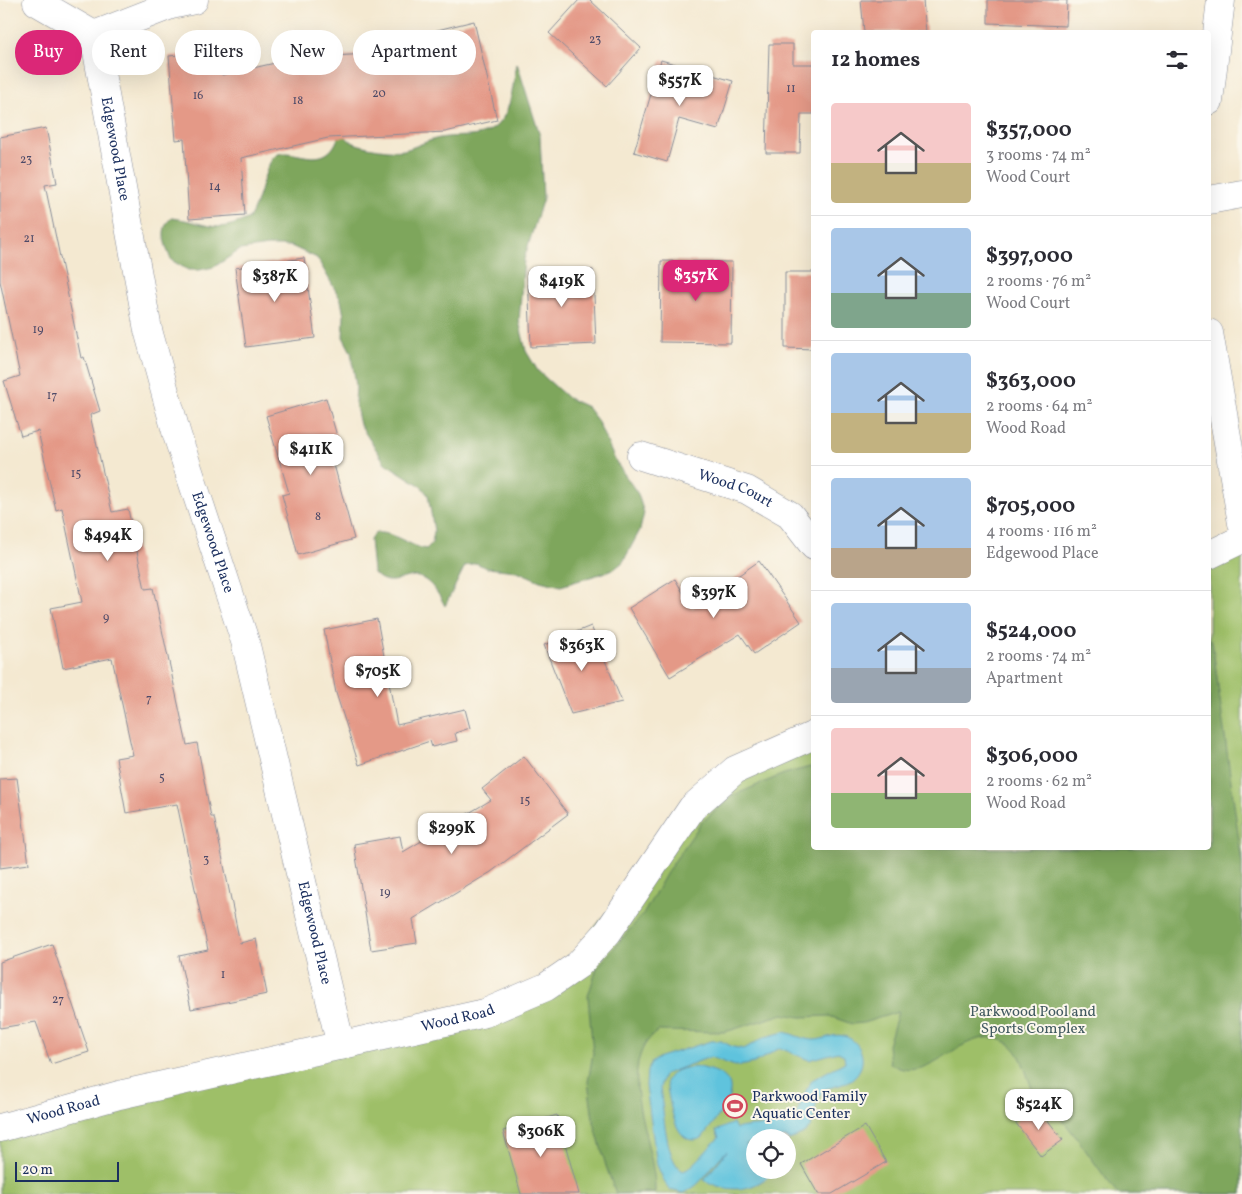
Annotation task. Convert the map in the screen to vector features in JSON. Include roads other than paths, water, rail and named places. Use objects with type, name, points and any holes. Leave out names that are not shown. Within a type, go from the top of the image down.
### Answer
[{"type":"street","points":[[109,30],[171,5],[194,0]]},
{"type":"street","points":[[1211,84],[1221,0]]},
{"type":"street","points":[[37,2],[92,35]]},
{"type":"street","name":"Edgewood Place","points":[[101,75],[148,330],[177,435],[245,641],[341,1046]]},
{"type":"street","points":[[1211,200],[1242,194]]},
{"type":"street","points":[[1211,345],[1242,523]]},
{"type":"street","name":"Wood Court","points":[[641,456],[747,490],[790,516],[811,542]]},
{"type":"street","points":[[1211,554],[1242,539]]},
{"type":"street","name":"Wood Road","points":[[0,1128],[119,1095],[485,1013],[546,988],[578,965],[608,932],[692,808],[735,770],[811,736]]},
{"type":"water","points":[[784,1032],[810,1040],[818,1040],[836,1035],[844,1036],[855,1042],[859,1047],[862,1065],[855,1076],[848,1081],[841,1085],[824,1089],[816,1105],[811,1126],[799,1136],[796,1137],[796,1129],[746,1129],[746,1179],[764,1179],[759,1183],[750,1187],[732,1189],[704,1180],[727,1151],[696,1185],[683,1193],[670,1190],[657,1165],[646,1086],[647,1071],[652,1062],[660,1057],[711,1041],[721,1041],[733,1047],[744,1049],[765,1037]],"holes":[[[780,1048],[809,1060],[838,1052],[844,1055],[845,1062],[812,1080],[802,1098],[796,1118],[782,1124],[736,1129],[733,1123],[716,1131],[719,1138],[691,1166],[683,1171],[677,1166],[672,1157],[666,1134],[660,1089],[665,1074],[710,1057],[735,1066],[754,1063]]]},
{"type":"water","points":[[698,1067],[715,1072],[726,1078],[730,1086],[725,1105],[718,1116],[702,1138],[693,1140],[685,1137],[679,1131],[672,1111],[666,1082],[675,1071]]},
{"type":"place","name":"Parkwood Family Aquatic Center","points":[[735,1106]]},
{"type":"park label","name":"Parkwood Pool and Sports Complex","points":[[1033,1020]]}]
